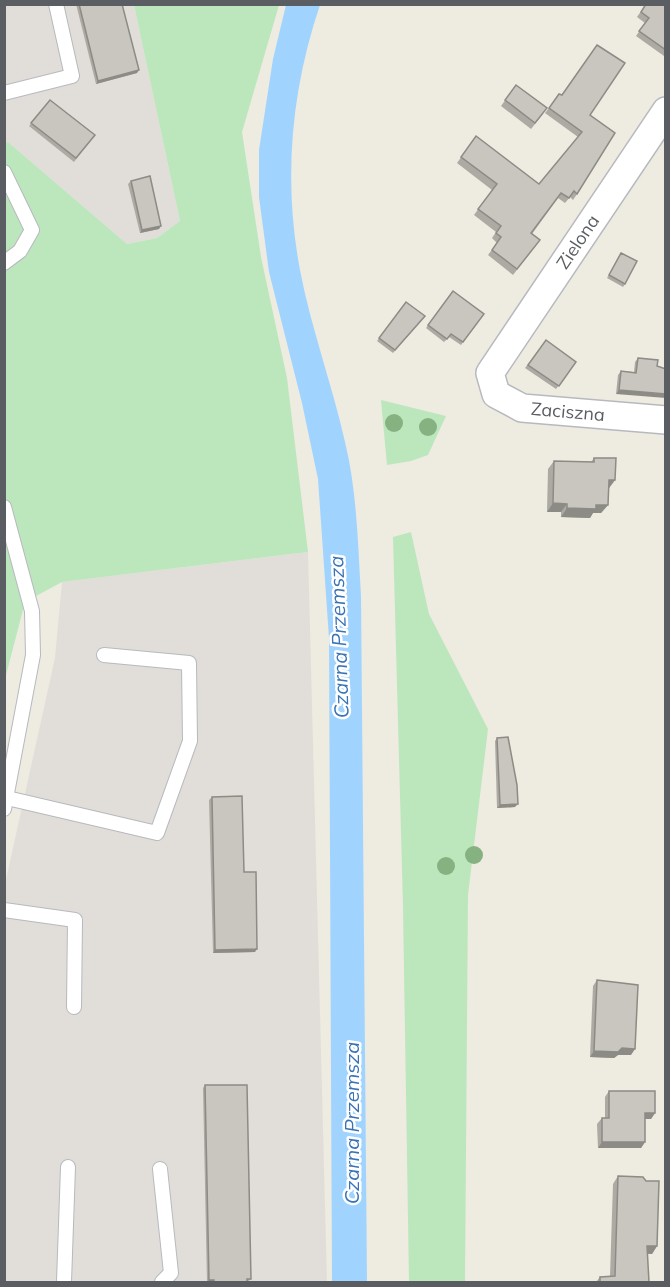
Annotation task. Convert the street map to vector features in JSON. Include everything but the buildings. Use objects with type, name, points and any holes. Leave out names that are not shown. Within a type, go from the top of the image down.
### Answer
[{"type":"street","name":"Zielona","points":[[490,373],[666,111]]},
{"type":"street","name":"Zaciszna","points":[[490,373],[496,394],[522,408],[666,420]]},
{"type":"lane","points":[[4,93],[72,76],[56,4]]},
{"type":"lane","points":[[4,172],[32,230],[20,251],[4,263]]},
{"type":"lane","points":[[4,507],[32,611],[33,655],[6,803],[157,832],[190,741],[189,663],[104,655]]},
{"type":"lane","points":[[4,910],[75,920],[74,1007]]},
{"type":"lane","points":[[64,1282],[68,1167]]},
{"type":"lane","points":[[160,1169],[171,1273],[162,1282]]},
{"type":"shaded area","points":[[5,5],[134,5],[180,221],[157,238],[127,244],[8,142],[5,143]]},
{"type":"shaded area","points":[[308,552],[327,1282],[5,1282],[5,884],[55,658],[62,582]]},
{"type":"green space","points":[[134,5],[279,5],[242,132],[261,257],[287,378],[308,552],[62,582],[25,602],[5,679],[5,143],[8,142],[127,244],[157,238],[180,221]]},
{"type":"green space","points":[[381,400],[446,416],[428,455],[411,461],[387,465]]},
{"type":"green space","points":[[411,532],[429,614],[488,729],[468,895],[465,1282],[409,1282],[403,907],[393,537]]},
{"type":"water","name":"Czarna Przemsza","points":[[286,5],[320,5],[310,37],[296,103],[291,169],[292,203],[300,270],[349,461],[358,538],[361,596],[367,1282],[332,1282],[329,638],[318,479],[302,403],[269,272],[259,197],[259,150],[273,59]]}]
